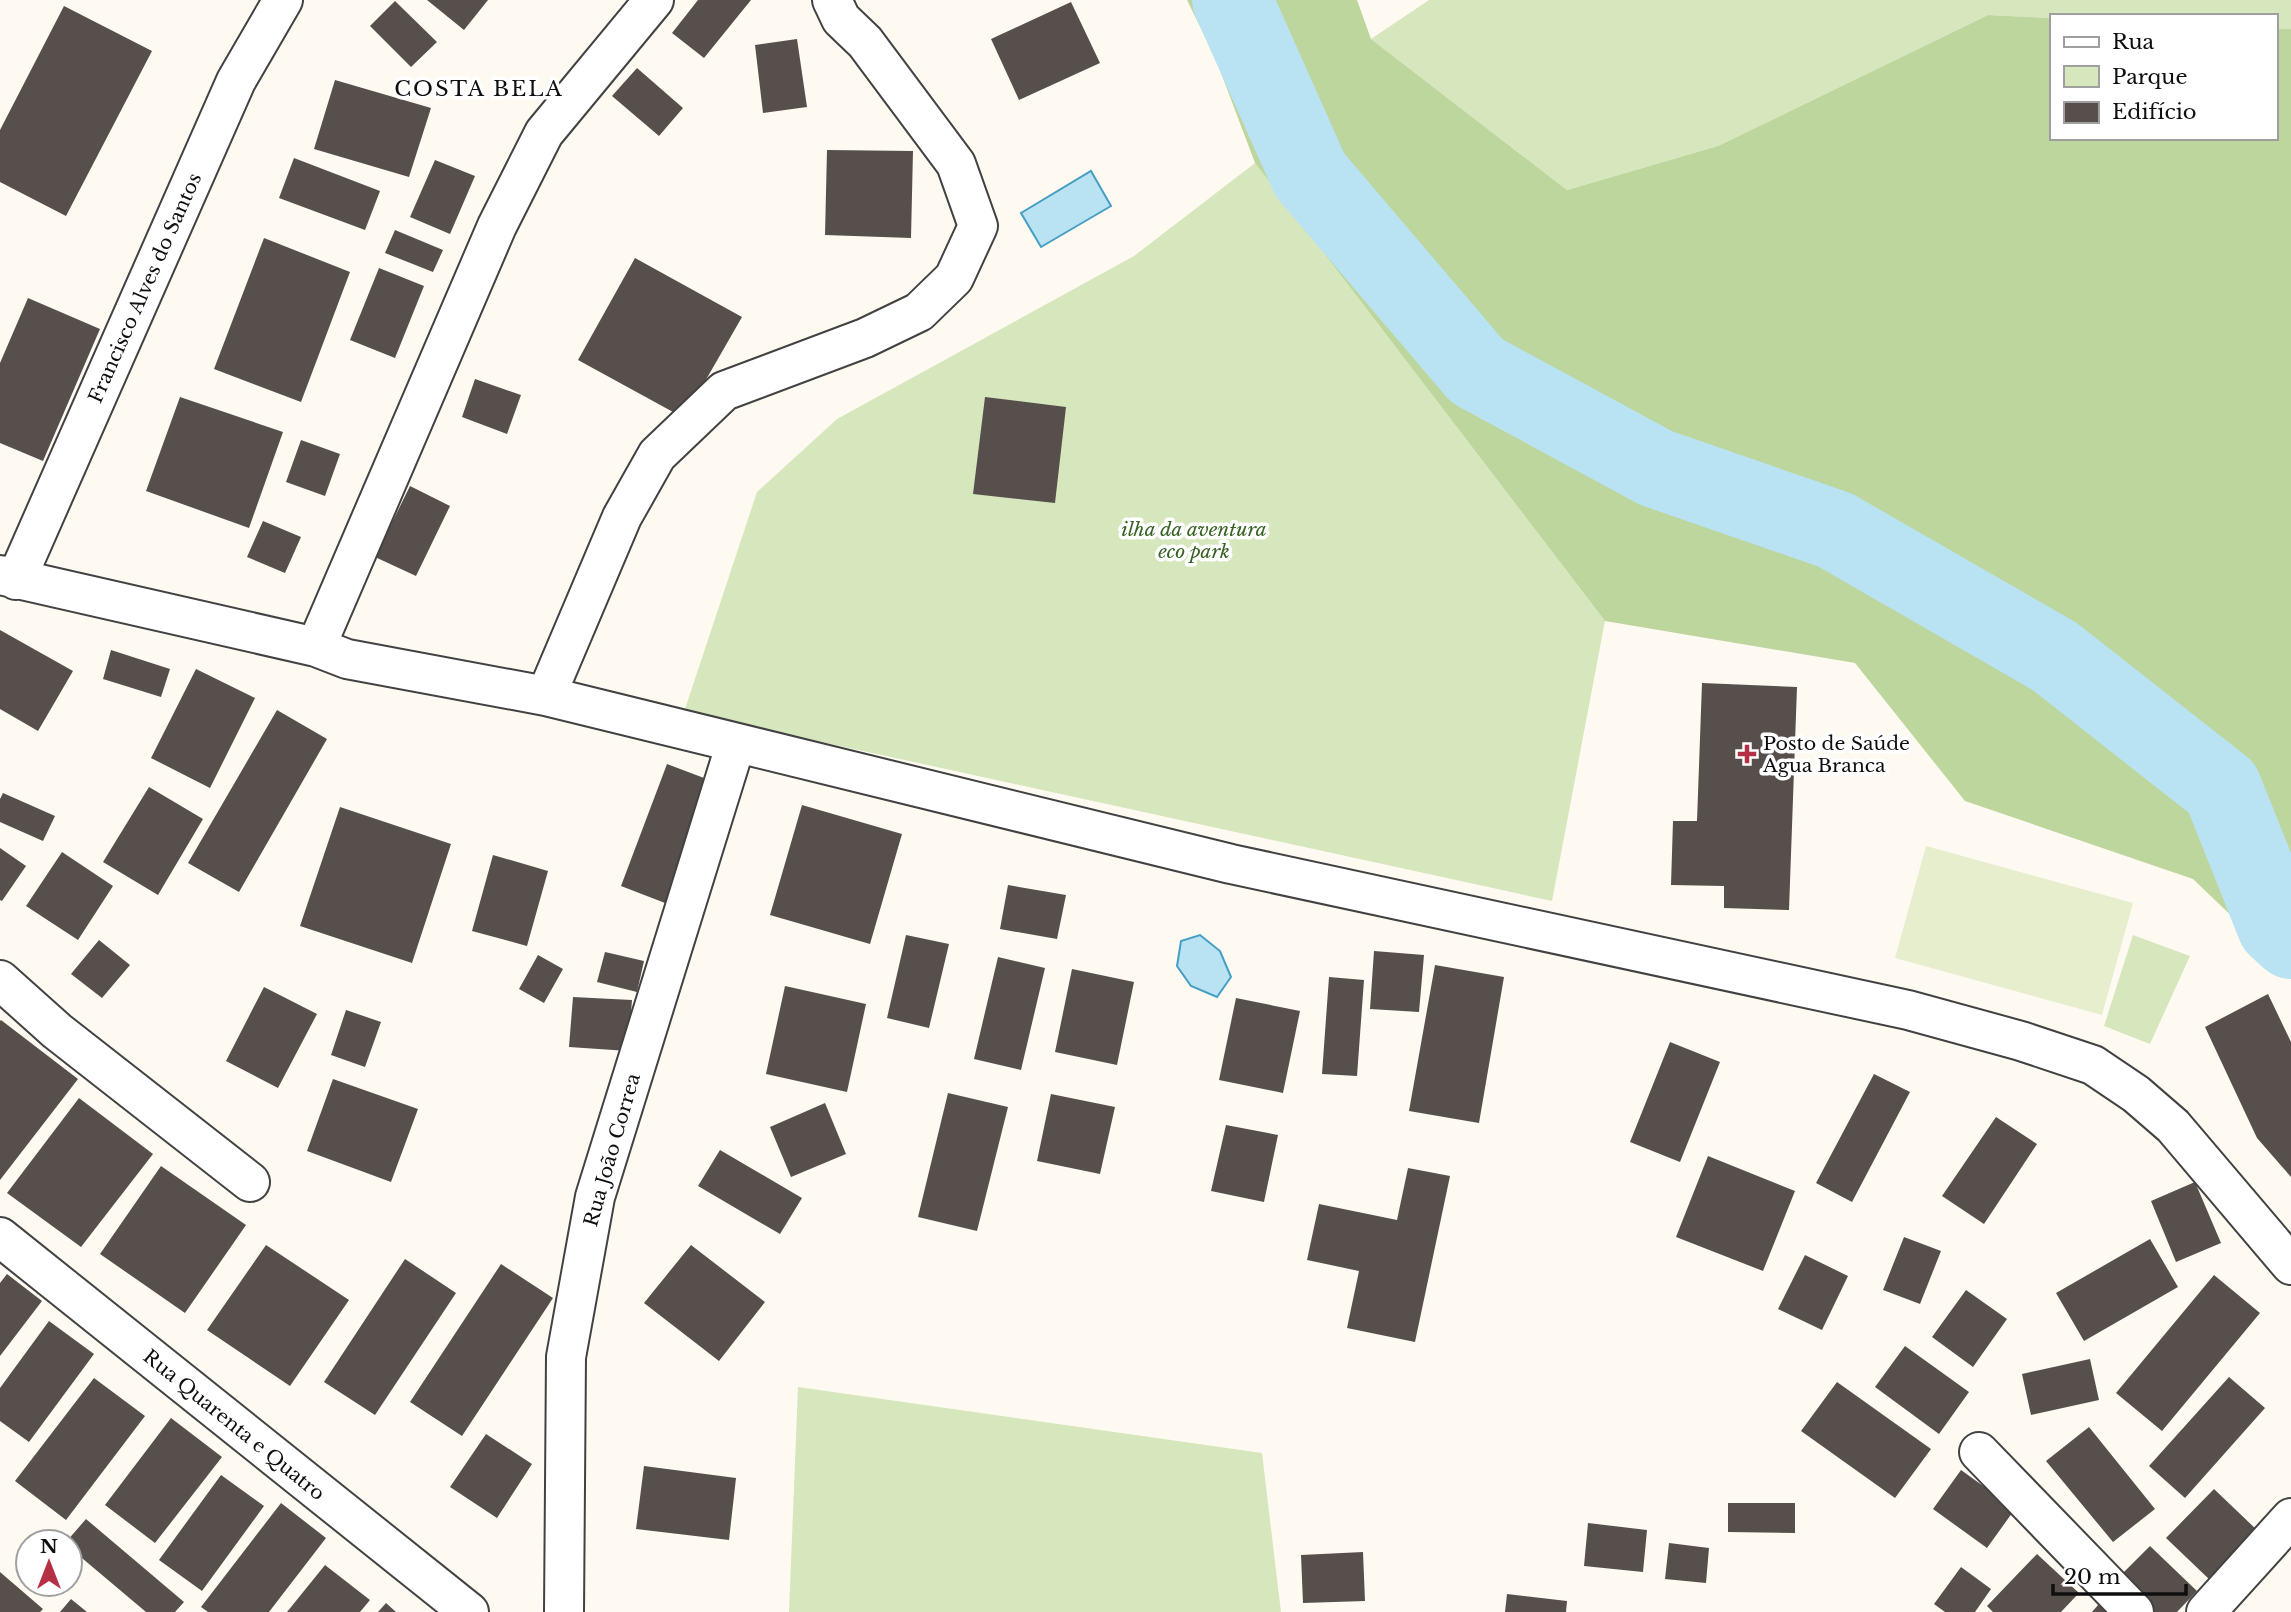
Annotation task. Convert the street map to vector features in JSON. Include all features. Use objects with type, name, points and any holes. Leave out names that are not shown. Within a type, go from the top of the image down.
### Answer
[{"type":"street","name":"Francisco Alves do Santos","points":[[8,578],[236,81],[283,0]]},
{"type":"street","points":[[316,648],[497,226],[544,133],[654,0]]},
{"type":"street","points":[[546,696],[622,517],[657,455],[724,391],[865,338],[919,312],[954,278],[978,226],[956,164],[865,42],[841,19],[832,0]]},
{"type":"street","points":[[8,578],[316,648],[347,659],[546,696],[1231,864],[1908,1010],[2021,1041],[2093,1065],[2136,1094],[2173,1126],[2291,1265]]},
{"type":"street","name":"Rua João Correa","points":[[564,1612],[566,1357],[595,1197],[736,743]]},
{"type":"street","points":[[0,980],[57,1031],[250,1182]]},
{"type":"street","name":"Rua Quarenta e Quatro","points":[[0,1237],[469,1612]]},
{"type":"street","points":[[1979,1452],[2134,1612]]},
{"type":"street","points":[[2206,1612],[2291,1518]]},
{"type":"green space","points":[[1187,0],[1357,0],[1371,39],[1567,190],[1718,146],[1988,15],[2050,18],[2050,140],[2277,140],[2277,29],[2291,29],[2291,973],[2193,879],[1965,801],[1855,663],[1605,621],[1255,163],[1215,57]]},
{"type":"green space","points":[[1429,0],[2291,0],[2291,29],[2277,29],[2277,14],[2050,14],[2050,18],[1988,15],[1718,146],[1567,190],[1371,39]]},
{"type":"green space","name":"ilha da aventura eco park","points":[[1255,163],[1605,621],[1552,901],[684,712],[757,492],[837,419],[1134,256]]},
{"type":"green space","points":[[1926,846],[2133,903],[2102,1015],[1895,958]]},
{"type":"green space","points":[[2133,935],[2190,956],[2150,1044],[2104,1026]]},
{"type":"green space","points":[[798,1387],[1262,1453],[1281,1612],[789,1612]]},
{"type":"water","points":[[1091,171],[1111,206],[1041,247],[1021,213]]},
{"type":"water","points":[[1200,935],[1220,951],[1231,977],[1217,997],[1191,986],[1177,966],[1181,941]]},
{"type":"building","points":[[427,0],[488,0],[464,30]]},
{"type":"building","points":[[698,0],[751,0],[704,58],[672,33]]},
{"type":"building","points":[[395,1],[437,42],[411,67],[370,26]]},
{"type":"building","points":[[1071,2],[1100,63],[1019,100],[991,39]]},
{"type":"building","points":[[64,6],[152,51],[66,216],[0,182],[0,130]]},
{"type":"building","points":[[797,39],[807,107],[763,113],[755,45]]},
{"type":"building","points":[[637,68],[683,108],[659,136],[612,96]]},
{"type":"building","points":[[335,80],[431,108],[409,177],[314,149]]},
{"type":"building","points":[[827,150],[913,151],[911,238],[825,235]]},
{"type":"building","points":[[294,158],[380,191],[365,230],[279,198]]},
{"type":"building","points":[[435,160],[475,176],[450,234],[410,217]]},
{"type":"building","points":[[395,230],[443,250],[433,272],[385,253]]},
{"type":"building","points":[[264,238],[350,272],[301,402],[214,369]]},
{"type":"building","points":[[635,258],[742,317],[684,418],[578,360]]},
{"type":"building","points":[[379,268],[424,286],[395,358],[350,340]]},
{"type":"building","points":[[28,298],[100,329],[43,461],[0,443],[0,363]]},
{"type":"building","points":[[475,379],[521,395],[507,434],[462,417]]},
{"type":"building","points":[[180,397],[283,432],[249,528],[146,491]]},
{"type":"building","points":[[985,397],[1066,407],[1055,503],[973,494]]},
{"type":"building","points":[[301,440],[340,454],[325,496],[286,482]]},
{"type":"building","points":[[410,486],[450,506],[416,576],[375,557]]},
{"type":"building","points":[[263,521],[301,537],[285,573],[247,557]]},
{"type":"building","points":[[0,630],[73,671],[38,731],[0,709]]},
{"type":"building","points":[[111,650],[170,669],[161,697],[103,679]]},
{"type":"building","points":[[196,669],[255,698],[210,788],[151,758]]},
{"type":"building","name":"Posto de Saúde Agua Branca","points":[[1702,683],[1797,687],[1789,910],[1724,908],[1724,886],[1671,885],[1673,821],[1697,821]]},
{"type":"building","points":[[277,710],[327,739],[239,892],[188,863]]},
{"type":"building","points":[[667,764],[712,781],[665,903],[621,886]]},
{"type":"building","points":[[149,787],[203,819],[158,895],[103,862]]},
{"type":"building","points":[[3,793],[55,816],[43,841],[0,822],[0,799]]},
{"type":"building","points":[[802,805],[902,834],[870,944],[770,915]]},
{"type":"building","points":[[340,807],[451,844],[412,963],[300,926]]},
{"type":"building","points":[[0,848],[26,866],[2,901],[0,900]]},
{"type":"building","points":[[62,852],[113,886],[78,940],[26,906]]},
{"type":"building","points":[[493,855],[548,871],[527,946],[472,931]]},
{"type":"building","points":[[1008,885],[1066,895],[1057,939],[1000,929]]},
{"type":"building","points":[[906,935],[949,944],[929,1028],[887,1018]]},
{"type":"building","points":[[99,940],[130,965],[102,998],[71,974]]},
{"type":"building","points":[[1374,951],[1424,955],[1419,1012],[1370,1009]]},
{"type":"building","points":[[605,952],[644,961],[637,992],[597,982]]},
{"type":"building","points":[[538,955],[563,969],[544,1003],[519,989]]},
{"type":"building","points":[[998,957],[1045,968],[1021,1070],[974,1059]]},
{"type":"building","points":[[1435,965],[1504,977],[1479,1123],[1409,1111]]},
{"type":"building","points":[[1072,969],[1134,982],[1117,1065],[1055,1052]]},
{"type":"building","points":[[1329,977],[1364,980],[1357,1076],[1322,1074]]},
{"type":"building","points":[[785,986],[866,1004],[847,1092],[766,1074]]},
{"type":"building","points":[[264,987],[317,1014],[278,1088],[226,1061]]},
{"type":"building","points":[[2268,994],[2291,1042],[2291,1177],[2257,1138],[2205,1027]]},
{"type":"building","points":[[573,997],[632,1000],[628,1051],[569,1047]]},
{"type":"building","points":[[1236,998],[1300,1011],[1283,1093],[1219,1080]]},
{"type":"building","points":[[346,1010],[381,1022],[365,1067],[331,1055]]},
{"type":"building","points":[[0,1021],[78,1079],[0,1180]]},
{"type":"building","points":[[1670,1042],[1720,1062],[1680,1162],[1630,1142]]},
{"type":"building","points":[[1874,1074],[1910,1092],[1852,1202],[1816,1183]]},
{"type":"building","points":[[333,1079],[418,1109],[391,1182],[307,1151]]},
{"type":"building","points":[[948,1093],[1008,1107],[977,1231],[918,1217]]},
{"type":"building","points":[[1051,1094],[1115,1107],[1100,1174],[1037,1161]]},
{"type":"building","points":[[79,1098],[153,1154],[81,1247],[7,1193]]},
{"type":"building","points":[[825,1103],[846,1154],[791,1177],[770,1127]]},
{"type":"building","points":[[1996,1117],[2037,1144],[1984,1224],[1942,1196]]},
{"type":"building","points":[[1226,1125],[1278,1135],[1264,1202],[1211,1191]]},
{"type":"building","points":[[720,1150],[802,1198],[780,1234],[698,1186]]},
{"type":"building","points":[[1708,1156],[1795,1191],[1763,1271],[1676,1237]]},
{"type":"building","points":[[161,1166],[246,1225],[185,1313],[100,1254]]},
{"type":"building","points":[[1408,1168],[1450,1176],[1415,1342],[1347,1328],[1359,1271],[1307,1260],[1319,1204],[1397,1220]]},
{"type":"building","points":[[2195,1182],[2221,1243],[2176,1262],[2151,1201]]},
{"type":"building","points":[[1904,1237],[1941,1251],[1920,1304],[1883,1290]]},
{"type":"building","points":[[2150,1239],[2178,1287],[2084,1341],[2056,1293]]},
{"type":"building","points":[[266,1245],[349,1300],[290,1386],[207,1330]]},
{"type":"building","points":[[691,1245],[765,1302],[719,1361],[644,1303]]},
{"type":"building","points":[[1805,1255],[1848,1276],[1822,1330],[1778,1309]]},
{"type":"building","points":[[405,1259],[456,1293],[375,1415],[324,1382]]},
{"type":"building","points":[[501,1264],[553,1298],[462,1436],[410,1402]]},
{"type":"building","points":[[7,1274],[42,1301],[0,1356],[0,1283]]},
{"type":"building","points":[[2214,1275],[2260,1313],[2162,1431],[2116,1393]]},
{"type":"building","points":[[1966,1290],[2007,1319],[1973,1367],[1932,1337]]},
{"type":"building","points":[[49,1321],[94,1354],[29,1442],[0,1421],[0,1388]]},
{"type":"building","points":[[1905,1346],[1969,1392],[1939,1434],[1875,1387]]},
{"type":"building","points":[[2090,1359],[2099,1400],[2031,1415],[2022,1374]]},
{"type":"building","points":[[2229,1377],[2265,1408],[2185,1498],[2149,1466]]},
{"type":"building","points":[[94,1378],[145,1416],[66,1520],[15,1481]]},
{"type":"building","points":[[1837,1382],[1931,1449],[1895,1498],[1801,1431]]},
{"type":"building","points":[[171,1418],[222,1457],[155,1543],[105,1505]]},
{"type":"building","points":[[2089,1427],[2155,1509],[2113,1542],[2046,1461]]},
{"type":"building","points":[[486,1434],[532,1464],[497,1518],[450,1487]]},
{"type":"building","points":[[644,1466],[736,1478],[729,1540],[636,1529]]},
{"type":"building","points":[[1961,1470],[2015,1509],[1987,1548],[1933,1509]]},
{"type":"building","points":[[221,1475],[264,1506],[202,1591],[159,1560]]},
{"type":"building","points":[[2214,1489],[2259,1532],[2211,1581],[2166,1538]]},
{"type":"building","points":[[281,1503],[326,1538],[269,1612],[208,1612],[201,1607]]},
{"type":"building","points":[[1728,1503],[1795,1503],[1795,1533],[1728,1532]]},
{"type":"building","points":[[86,1519],[184,1602],[175,1612],[146,1612],[84,1560],[84,1528],[78,1528]]},
{"type":"building","points":[[1588,1523],[1647,1530],[1643,1572],[1584,1566]]},
{"type":"building","points":[[1669,1543],[1709,1548],[1706,1583],[1665,1579]]},
{"type":"building","points":[[2150,1546],[2197,1591],[2177,1612],[2153,1612],[2118,1578]]},
{"type":"building","points":[[1363,1552],[1365,1601],[1303,1603],[1301,1555]]},
{"type":"building","points":[[2037,1554],[2079,1593],[2061,1612],[1993,1612],[1987,1606]]},
{"type":"building","points":[[325,1565],[370,1600],[360,1612],[287,1612]]},
{"type":"building","points":[[1961,1567],[1991,1589],[1975,1612],[1945,1612],[1934,1604]]},
{"type":"building","points":[[0,1572],[14,1584],[14,1598],[30,1598],[43,1609],[40,1612],[0,1612]]},
{"type":"building","points":[[1507,1594],[1567,1601],[1566,1612],[1505,1612]]},
{"type":"building","points":[[2104,1598],[2120,1612],[2092,1612]]},
{"type":"building","points":[[71,1599],[87,1612],[60,1612]]},
{"type":"building","points":[[386,1603],[396,1612],[378,1612]]},
{"type":"waterway","points":[[1232,0],[1310,175],[1477,371],[1656,468],[1835,530],[2054,656],[2222,788],[2277,926],[2291,939]]},
{"type":"place","name":"Posto de Saúde Agua Branca","points":[[1747,754]]},
{"type":"district","name":"COSTA BELA","points":[[479,89]]}]
